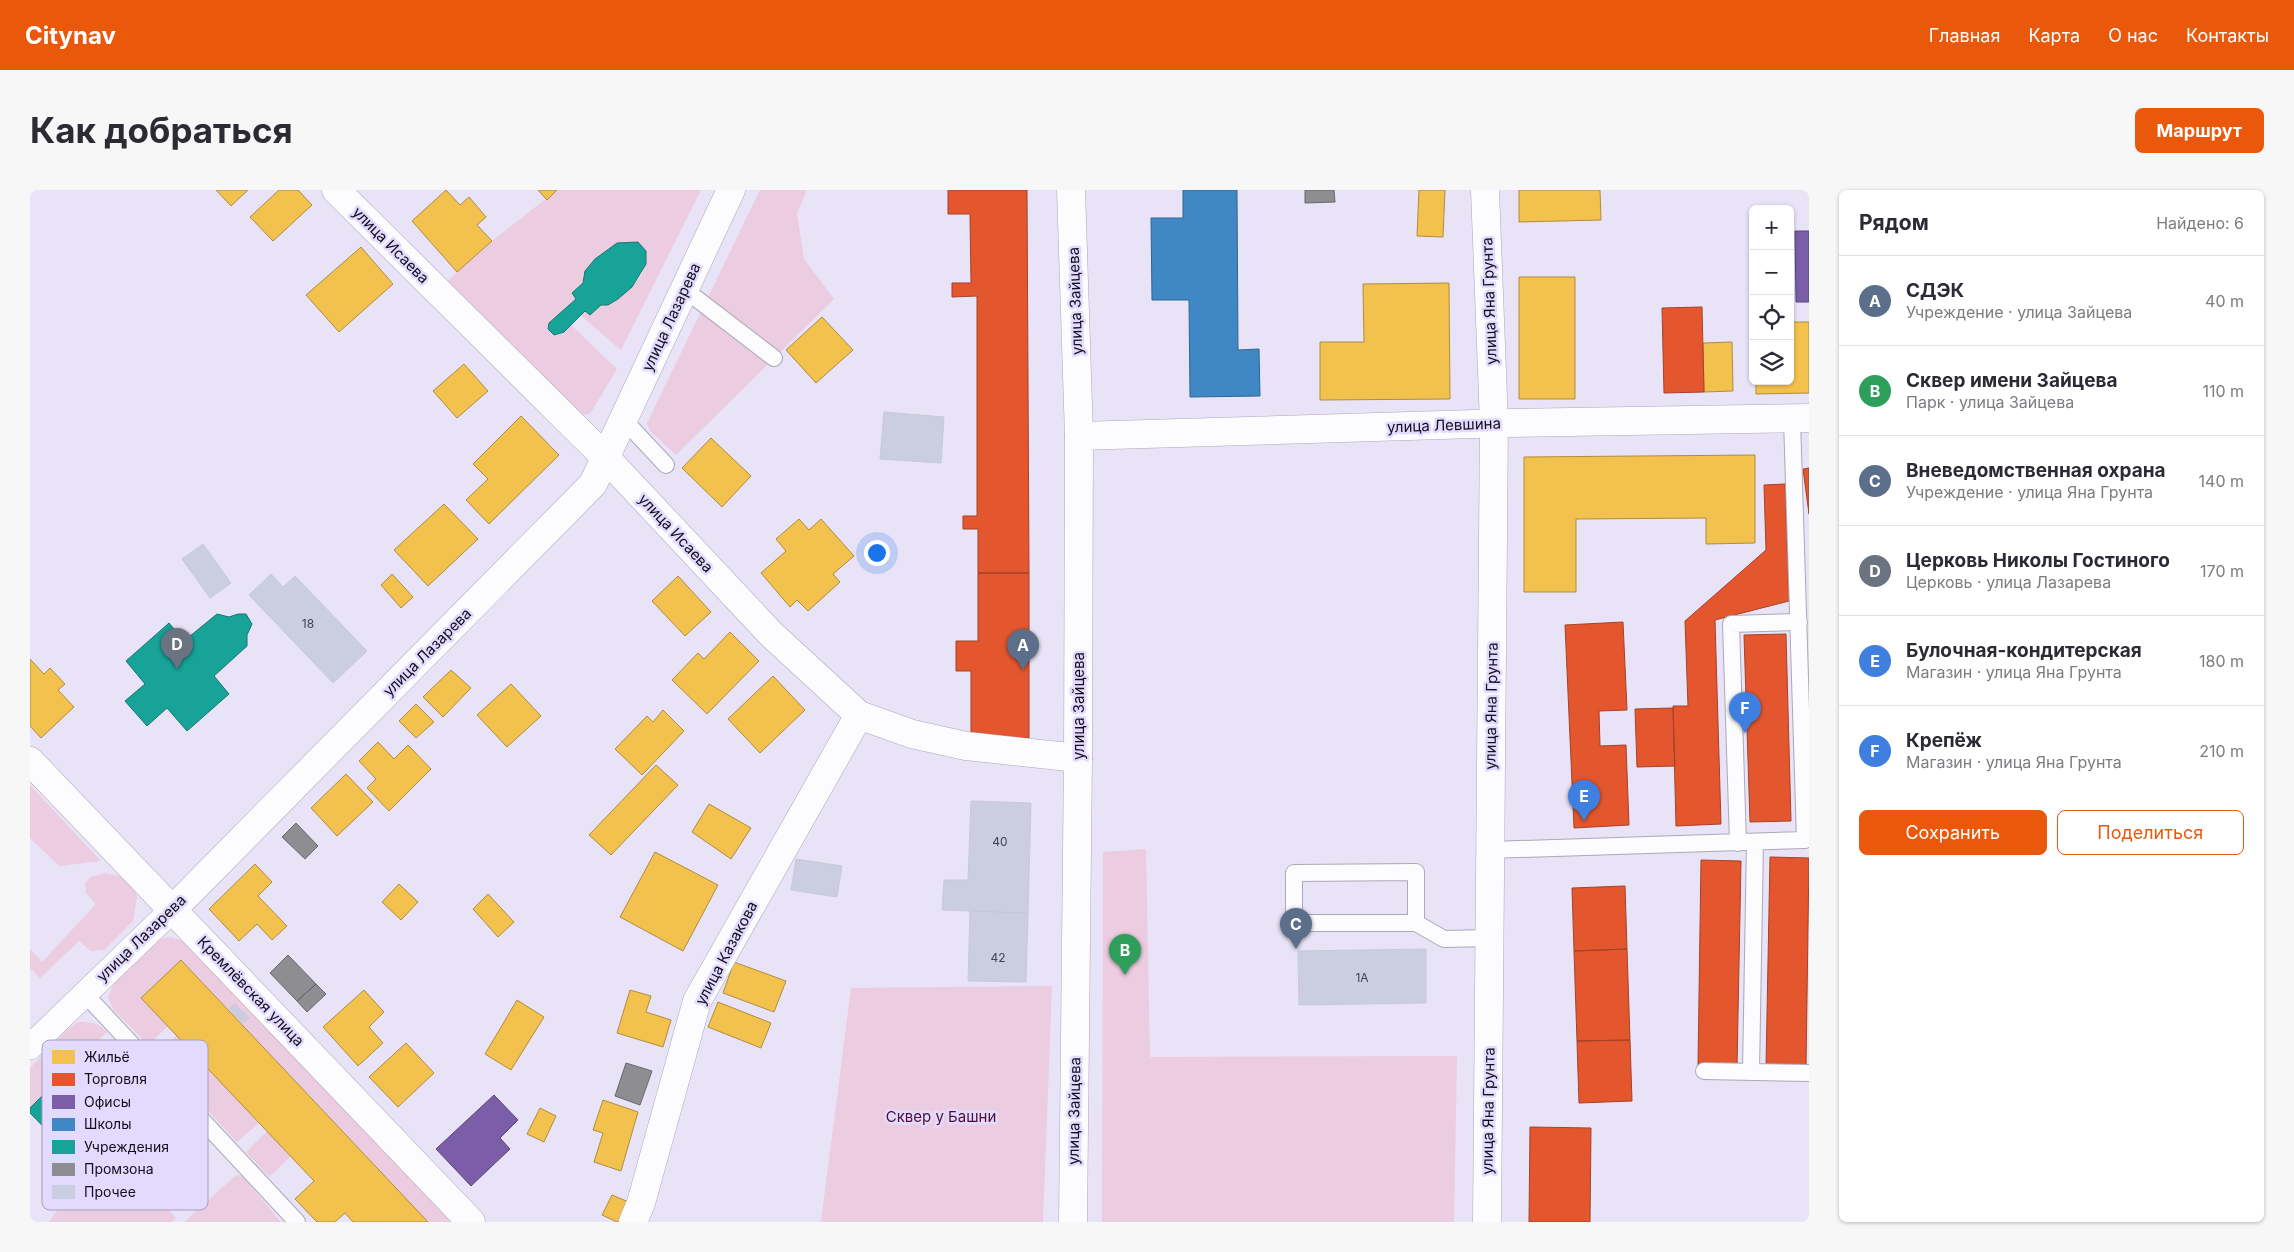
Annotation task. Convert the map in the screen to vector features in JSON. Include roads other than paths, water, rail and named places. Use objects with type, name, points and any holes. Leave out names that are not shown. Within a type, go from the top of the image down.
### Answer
[{"type":"street","name":"улица Исаева","points":[[336,190],[605,457],[771,634],[859,715],[912,734],[966,746],[1078,758]]},
{"type":"street","name":"улица Лазарева","points":[[30,1047],[173,909],[593,484],[731,190]]},
{"type":"street","name":"улица Зайцева","points":[[1071,190],[1079,436],[1078,758],[1072,1222]]},
{"type":"street","name":"улица Яна Грунта","points":[[1485,190],[1494,423],[1487,1222]]},
{"type":"street","name":"улица Левшина","points":[[1079,436],[1494,423],[1801,418]]},
{"type":"street","name":"улица Казакова","points":[[633,1222],[641,1203],[697,1000],[859,715]]},
{"type":"street","name":"Кремлёвская улица","points":[[30,761],[471,1222]]},
{"type":"lane","points":[[684,289],[774,358]]},
{"type":"lane","points":[[1490,850],[1807,840],[1805,707],[1799,622],[1801,418]]},
{"type":"lane","points":[[623,419],[666,464]]},
{"type":"lane","points":[[1738,842],[1731,624],[1799,622]]},
{"type":"lane","points":[[1751,1072],[1755,842]]},
{"type":"lane","points":[[1416,923],[1416,872],[1294,872],[1294,923],[1416,923],[1444,939],[1489,938]]},
{"type":"lane","points":[[84,993],[128,1040]]},
{"type":"lane","points":[[1704,1071],[1809,1073]]},
{"type":"lane","points":[[208,1126],[297,1222]]},
{"type":"place","name":"Церковь Николы Гостиного","points":[[177,669]]},
{"type":"place","name":"СДЭК","points":[[1023,670]]},
{"type":"place","name":"Крепёж","points":[[1745,733]]},
{"type":"place","name":"Булочная-кондитерская","points":[[1584,821]]},
{"type":"place","name":"Вневедомственная охрана","points":[[1296,949]]},
{"type":"place","name":"Сквер имени Зайцева","points":[[1125,975]]},
{"type":"park label","name":"Сквер у Башни","points":[[941,1116]]}]
